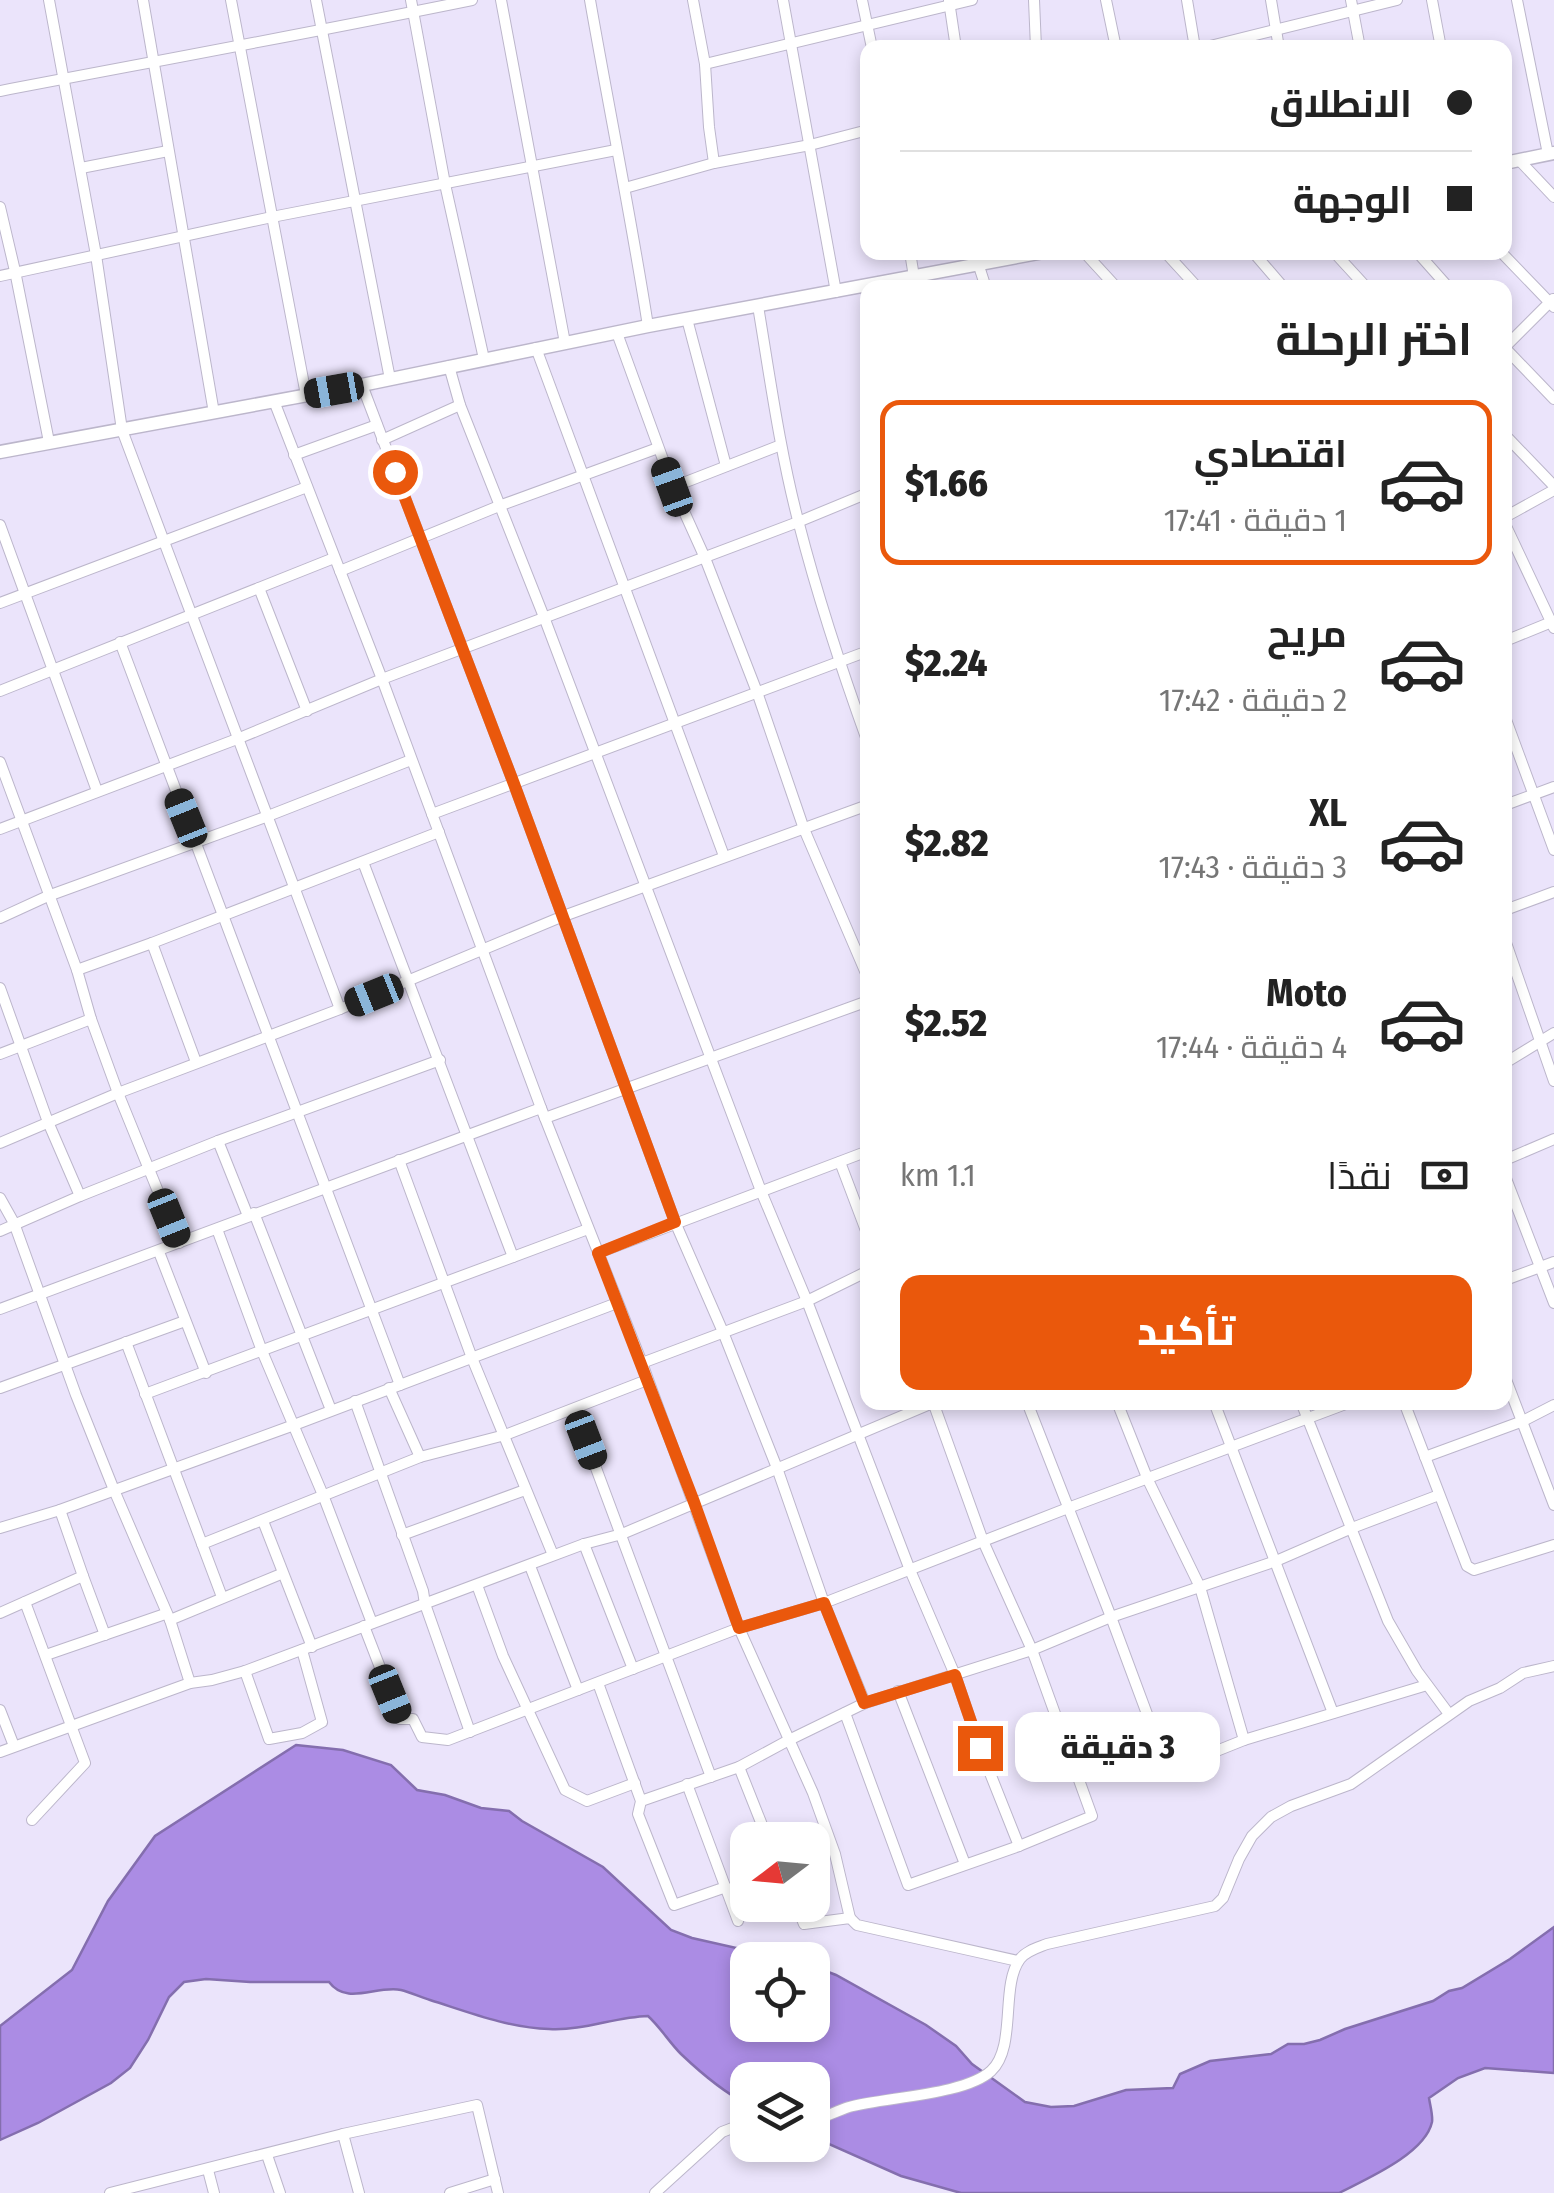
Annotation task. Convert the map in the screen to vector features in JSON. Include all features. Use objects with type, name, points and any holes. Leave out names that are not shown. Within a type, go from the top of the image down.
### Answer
[{"type":"street","points":[[49,0],[66,78],[122,430],[340,1009]]},
{"type":"street","points":[[143,0],[214,413]]},
{"type":"street","points":[[231,0],[306,395]]},
{"type":"street","points":[[316,0],[390,379]]},
{"type":"street","points":[[0,91],[239,46],[412,6],[472,0]]},
{"type":"street","points":[[501,0],[565,342]]},
{"type":"street","points":[[590,0],[648,326]]},
{"type":"street","points":[[693,0],[705,64],[714,164]]},
{"type":"street","points":[[783,0],[836,292]]},
{"type":"street","points":[[862,0],[870,40]]},
{"type":"street","points":[[705,64],[972,0]]},
{"type":"street","points":[[1034,0],[1036,40]]},
{"type":"street","points":[[1106,0],[1114,40]]},
{"type":"street","points":[[1186,0],[1196,40]]},
{"type":"street","points":[[1271,0],[1279,40]]},
{"type":"street","points":[[1231,40],[1352,6],[1397,0]]},
{"type":"street","points":[[1432,0],[1439,40]]},
{"type":"street","points":[[1512,163],[1551,154],[1516,0]]},
{"type":"street","points":[[950,3],[955,40]]},
{"type":"street","points":[[412,6],[445,184],[484,359]]},
{"type":"street","points":[[1352,6],[1358,40]]},
{"type":"street","points":[[625,188],[860,132]]},
{"type":"street","points":[[0,276],[272,217],[616,150]]},
{"type":"street","points":[[81,168],[168,151]]},
{"type":"street","points":[[1520,161],[1554,196]]},
{"type":"street","points":[[0,207],[49,442]]},
{"type":"street","points":[[911,260],[914,277]]},
{"type":"street","points":[[898,280],[986,260]]},
{"type":"street","points":[[1091,260],[1109,280]]},
{"type":"street","points":[[1172,260],[1191,280]]},
{"type":"street","points":[[1260,260],[1277,280]]},
{"type":"street","points":[[1341,260],[1360,280]]},
{"type":"street","points":[[1424,260],[1443,280]]},
{"type":"street","points":[[1509,260],[1552,303],[1512,341]]},
{"type":"street","points":[[1098,268],[1102,280]]},
{"type":"street","points":[[0,452],[860,287]]},
{"type":"street","points":[[758,306],[798,522],[860,721]]},
{"type":"street","points":[[687,319],[726,466]]},
{"type":"street","points":[[617,333],[672,487],[705,558],[757,692],[804,829],[860,959]]},
{"type":"street","points":[[536,348],[724,856]]},
{"type":"street","points":[[1512,355],[1554,399]]},
{"type":"street","points":[[449,366],[460,406],[544,617],[760,1191],[955,1675],[1019,1846]]},
{"type":"street","points":[[362,385],[675,1222],[777,1468],[864,1703]]},
{"type":"street","points":[[274,401],[642,1363],[739,1628],[836,1854],[850,1918],[858,1925],[1018,1961]]},
{"type":"street","points":[[382,440],[460,406]]},
{"type":"street","points":[[294,455],[377,425]]},
{"type":"street","points":[[1512,443],[1554,488],[1512,515]]},
{"type":"street","points":[[672,487],[781,445]]},
{"type":"street","points":[[340,571],[658,448]]},
{"type":"street","points":[[0,604],[307,487]]},
{"type":"street","points":[[0,830],[860,496]]},
{"type":"street","points":[[0,525],[98,791]]},
{"type":"street","points":[[1512,535],[1553,624],[1512,638]]},
{"type":"street","points":[[0,691],[334,558]]},
{"type":"street","points":[[259,588],[306,711]]},
{"type":"street","points":[[120,642],[372,1309],[420,1457]]},
{"type":"street","points":[[432,814],[860,654]]},
{"type":"street","points":[[1512,736],[1554,850]]},
{"type":"street","points":[[0,918],[48,896],[411,760]]},
{"type":"street","points":[[0,762],[118,1093],[179,1243]]},
{"type":"street","points":[[1512,803],[1554,786]]},
{"type":"street","points":[[0,1143],[562,918],[860,808]]},
{"type":"street","points":[[76,970],[438,832]]},
{"type":"street","points":[[362,862],[513,1258]]},
{"type":"street","points":[[1512,907],[1554,892]]},
{"type":"street","points":[[152,944],[196,1062]]},
{"type":"street","points":[[1512,960],[1554,1081]]},
{"type":"street","points":[[0,988],[48,1122],[80,1196]]},
{"type":"street","points":[[0,1309],[398,1160],[625,1088],[860,1004]]},
{"type":"street","points":[[0,1054],[92,1020]]},
{"type":"street","points":[[1512,1059],[1554,1033]]},
{"type":"street","points":[[0,1231],[218,1141],[440,1060]]},
{"type":"street","points":[[1512,1157],[1554,1138]]},
{"type":"street","points":[[218,1141],[330,1410]]},
{"type":"street","points":[[598,1253],[860,1154]]},
{"type":"street","points":[[398,1160],[472,1358],[553,1556]]},
{"type":"street","points":[[840,1162],[860,1215]]},
{"type":"street","points":[[1512,1195],[1554,1303]]},
{"type":"street","points":[[0,1198],[14,1224],[64,1364],[168,1617],[190,1682]]},
{"type":"street","points":[[217,1228],[262,1351],[323,1495],[400,1719],[413,1719],[422,1737],[448,1740],[739,1628],[824,1603],[1329,1410]]},
{"type":"street","points":[[145,1394],[588,1230]]},
{"type":"street","points":[[159,1252],[206,1373]]},
{"type":"street","points":[[1512,1277],[1554,1262]]},
{"type":"street","points":[[642,1363],[807,1302],[860,1274]]},
{"type":"street","points":[[0,1528],[172,1470],[617,1303]]},
{"type":"street","points":[[1,1384],[185,1321]]},
{"type":"street","points":[[126,1342],[222,1597]]},
{"type":"street","points":[[202,1544],[420,1457],[504,1435],[647,1380]]},
{"type":"street","points":[[1512,1394],[1554,1504]]},
{"type":"street","points":[[355,1401],[470,1732]]},
{"type":"street","points":[[1425,1457],[1523,1421],[1554,1405]]},
{"type":"street","points":[[574,1409],[711,1777]]},
{"type":"street","points":[[0,1752],[190,1682],[245,1671],[584,1544],[622,1534],[918,1410]]},
{"type":"street","points":[[845,1713],[908,1885],[1092,1816],[1032,1650],[983,1541],[936,1410]]},
{"type":"street","points":[[1030,1410],[1163,1757],[1170,1764],[1179,1766],[1244,1740],[1427,1685]]},
{"type":"street","points":[[1120,1410],[1148,1480],[1200,1587],[1244,1740]]},
{"type":"street","points":[[1217,1410],[1333,1713]]},
{"type":"street","points":[[1303,1410],[1388,1622],[1449,1714]]},
{"type":"street","points":[[1407,1410],[1470,1569],[1554,1545]]},
{"type":"street","points":[[402,1535],[526,1490]]},
{"type":"street","points":[[641,1801],[739,1768],[864,1703],[1032,1650],[1111,1616],[1276,1561],[1440,1495]]},
{"type":"street","points":[[60,1510],[106,1634]]},
{"type":"street","points":[[245,1671],[269,1739],[302,1733],[322,1722],[307,1649],[262,1521]]},
{"type":"street","points":[[584,1544],[634,1669]]},
{"type":"street","points":[[530,1566],[578,1690]]},
{"type":"street","points":[[46,1656],[168,1617],[282,1574]]},
{"type":"street","points":[[0,1612],[83,1576]]},
{"type":"street","points":[[476,1585],[565,1790],[588,1801],[635,1783]]},
{"type":"street","points":[[24,1602],[85,1762],[32,1820]]},
{"type":"street","points":[[830,2114],[948,2089],[988,2074],[1004,2048],[1018,1961],[1030,1950],[1215,1906],[1252,1836],[1271,1817],[1351,1784],[1449,1714],[1523,1673],[1554,1666]]},
{"type":"street","points":[[598,1683],[641,1801],[638,1814],[674,1905],[726,1887]]},
{"type":"street","points":[[898,1691],[965,1864]]},
{"type":"street","points":[[0,1710],[14,1746]]},
{"type":"street","points":[[739,1768],[761,1822]]},
{"type":"street","points":[[687,1784],[730,1898]]},
{"type":"street","points":[[830,1921],[850,1918]]},
{"type":"street","points":[[110,2193],[342,2134],[477,2105],[498,2193]]},
{"type":"street","points":[[654,2193],[730,2129]]},
{"type":"street","points":[[342,2134],[359,2193]]},
{"type":"street","points":[[267,2155],[280,2193]]},
{"type":"street","points":[[208,2170],[214,2193]]},
{"type":"street","points":[[450,2193],[496,2179]]},
{"type":"shaded area","points":[[296,1745],[343,1750],[391,1765],[417,1790],[481,1808],[509,1811],[603,1867],[671,1930],[730,1947],[730,2042],[830,2042],[830,1973],[926,2025],[1025,2102],[1051,2107],[1074,2106],[1126,2090],[1173,2088],[1180,2074],[1210,2061],[1271,2054],[1288,2044],[1320,2040],[1433,2001],[1510,1959],[1554,1927],[1554,2073],[1485,2068],[1458,2078],[1429,2098],[1432,2122],[1418,2145],[1393,2164],[1339,2193],[961,2193],[901,2176],[830,2145],[830,2062],[730,2062],[730,2094],[689,2061],[648,2016],[574,2028],[534,2028],[489,2019],[401,1990],[353,1994],[336,1989],[329,1982],[206,1979],[184,1982],[169,1997],[130,2068],[111,2083],[0,2140],[0,2026],[72,1970],[108,1901],[155,1836]]},
{"type":"route","points":[[395,472],[675,1222],[598,1253],[739,1628],[824,1603],[864,1703],[955,1675],[980,1748]]}]
